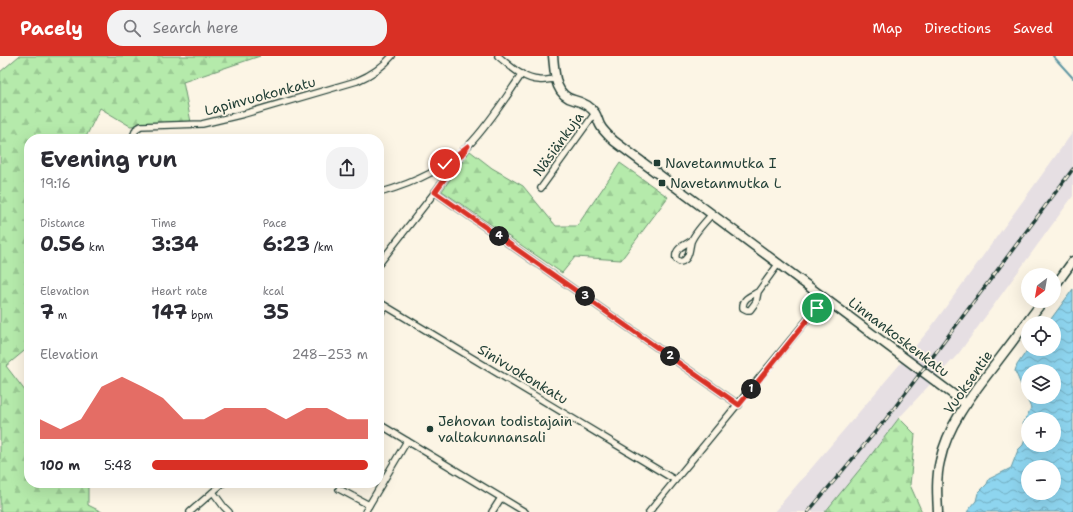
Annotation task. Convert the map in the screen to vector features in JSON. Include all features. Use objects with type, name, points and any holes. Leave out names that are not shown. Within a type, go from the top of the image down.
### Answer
[{"type":"street","name":"Lapinvuokonkatu","points":[[134,134],[136,129],[141,126],[202,124],[244,114],[357,81],[378,70],[392,56]]},
{"type":"street","points":[[498,56],[522,74],[531,79],[539,80],[556,79],[554,56]]},
{"type":"street","points":[[384,258],[435,192],[468,146],[482,130],[522,74]]},
{"type":"street","name":"Linnankoskenkatu","points":[[556,79],[558,88],[563,94],[569,99],[586,105],[595,113],[600,125],[611,138],[966,404]]},
{"type":"street","name":"Näsiänkuja","points":[[541,188],[595,113]]},
{"type":"street","points":[[384,191],[415,182],[445,164],[468,146]]},
{"type":"street","points":[[435,192],[739,405]]},
{"type":"street","points":[[691,241],[712,214]]},
{"type":"street","points":[[1061,277],[1073,261]]},
{"type":"street","points":[[758,292],[779,263]]},
{"type":"street","points":[[649,512],[739,405],[825,298]]},
{"type":"street","name":"Sinivuokonkatu","points":[[385,306],[675,480]]},
{"type":"street","name":"Vuoksentie","points":[[938,512],[937,486],[940,461],[949,435],[966,404],[1038,308]]},
{"type":"street","points":[[384,427],[525,512]]},
{"type":"street","points":[[384,480],[407,441]]},
{"type":"street","points":[[190,512],[218,488]]},
{"type":"street","points":[[365,512],[379,488]]},
{"type":"street","points":[[339,489],[369,505]]},
{"type":"street","points":[[213,492],[229,512]]},
{"type":"street","points":[[492,512],[501,498]]},
{"type":"shaded area","points":[[1073,132],[1073,196],[959,353],[899,418],[825,512],[774,512],[929,330]]},
{"type":"green space","points":[[19,56],[260,56],[183,82],[191,122],[130,126],[100,108],[87,134],[24,134],[24,351],[6,366],[24,389],[24,488],[88,488],[88,505],[102,512],[0,512],[0,72]]},
{"type":"green space","points":[[470,151],[492,168],[523,186],[556,226],[577,226],[620,163],[668,197],[621,260],[575,257],[562,273],[442,191]]},
{"type":"green space","points":[[899,418],[915,434],[910,485],[922,512],[825,512],[865,463]]},
{"type":"water","points":[[1073,289],[1073,512],[967,512],[976,501],[978,493],[987,484],[989,479],[1011,468],[1018,450],[1021,447],[1021,452],[1061,452],[1061,412],[1029,412],[1031,408],[1029,404],[1061,404],[1061,364],[1021,364],[1021,385],[1015,371],[1023,356],[1061,356],[1061,316],[1053,316],[1059,308],[1061,308],[1061,305]]},
{"type":"waterway","points":[[1053,56],[1073,78]]},
{"type":"railway","points":[[808,512],[886,419],[1073,169]]},
{"type":"place","name":"Navetanmutka I","points":[[657,163]]},
{"type":"place","name":"Navetanmutka L","points":[[662,183]]},
{"type":"place","name":"Jehovan todistajain valtakunnansali","points":[[430,429]]},
{"type":"route","points":[[445,164],[468,146],[435,192],[739,405],[817,308]]}]
